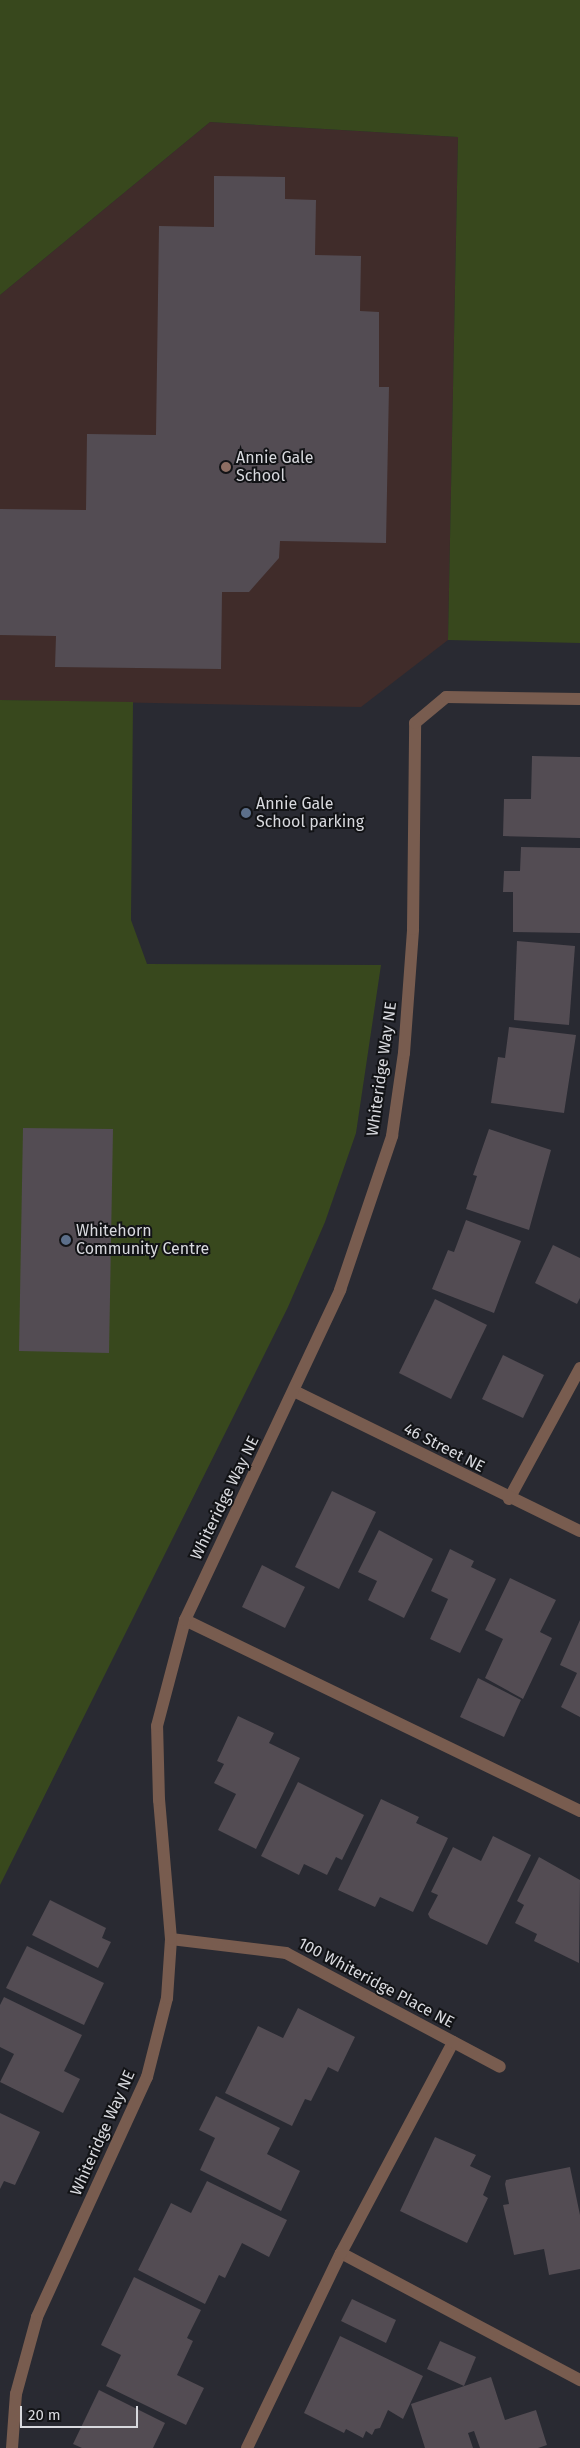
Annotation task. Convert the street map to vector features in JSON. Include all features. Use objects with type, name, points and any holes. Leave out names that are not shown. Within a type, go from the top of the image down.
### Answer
[{"type":"street","name":"Whiteridge Way NE","points":[[12,2448],[16,2394],[37,2317],[147,2077],[167,1998],[171,1939],[159,1800],[157,1726],[185,1620],[340,1290],[392,1136],[404,1053],[413,930],[415,723],[446,697],[580,700]]},
{"type":"street","points":[[509,1499],[580,1368]]},
{"type":"street","name":"46 Street NE","points":[[294,1391],[509,1499],[580,1532]]},
{"type":"street","points":[[185,1620],[580,1811]]},
{"type":"street","name":"100 Whiteridge Place NE","points":[[171,1939],[286,1953],[500,2067]]},
{"type":"street","points":[[246,2448],[341,2253],[453,2042]]},
{"type":"street","points":[[341,2253],[580,2380]]},
{"type":"shaded area","name":"Annie Gale School","points":[[210,122],[458,137],[448,640],[361,707],[0,700],[0,295]]},
{"type":"green space","points":[[0,0],[580,0],[580,643],[448,640],[458,137],[210,122],[0,295]]},
{"type":"green space","points":[[0,700],[133,702],[131,920],[147,964],[381,965],[356,1133],[325,1222],[288,1307],[0,1885]]},
{"type":"building","points":[[214,176],[285,177],[285,199],[316,200],[315,255],[361,256],[360,311],[379,312],[379,387],[389,387],[386,543],[280,541],[279,558],[249,592],[222,592],[221,669],[55,667],[56,636],[0,635],[0,509],[86,510],[87,434],[156,435],[159,226],[214,227]]},
{"type":"building","points":[[532,756],[580,757],[580,838],[503,836],[504,799],[531,799]]},
{"type":"building","points":[[521,847],[580,848],[580,933],[513,932],[513,892],[503,892],[504,871],[520,871]]},
{"type":"building","points":[[517,941],[575,946],[569,1025],[514,1020]]},
{"type":"building","points":[[509,1027],[576,1035],[564,1113],[491,1103],[498,1057],[505,1058]]},
{"type":"building","name":"Whitehorn Community Centre","points":[[23,1128],[113,1129],[109,1353],[19,1351]]},
{"type":"building","points":[[489,1129],[551,1150],[529,1230],[466,1209],[477,1176],[473,1175]]},
{"type":"building","points":[[466,1220],[521,1241],[494,1313],[432,1289],[448,1250],[454,1252]]},
{"type":"building","points":[[553,1245],[580,1258],[580,1298],[577,1304],[535,1283]]},
{"type":"building","points":[[435,1299],[487,1325],[451,1399],[399,1373]]},
{"type":"building","points":[[503,1355],[544,1375],[523,1418],[482,1399]]},
{"type":"building","points":[[332,1491],[376,1512],[339,1589],[295,1567]]},
{"type":"building","points":[[379,1530],[433,1559],[404,1618],[368,1600],[377,1581],[358,1572]]},
{"type":"building","points":[[450,1549],[474,1561],[471,1567],[496,1579],[460,1653],[430,1639],[448,1599],[431,1591]]},
{"type":"building","points":[[262,1565],[305,1587],[285,1628],[242,1607]]},
{"type":"building","points":[[510,1578],[556,1600],[540,1632],[552,1638],[523,1699],[485,1678],[503,1639],[485,1630]]},
{"type":"building","points":[[580,1620],[580,1717],[561,1707],[577,1673],[560,1665]]},
{"type":"building","points":[[478,1678],[521,1700],[504,1737],[460,1717]]},
{"type":"building","points":[[238,1716],[274,1733],[269,1743],[300,1758],[256,1849],[218,1830],[236,1794],[214,1783],[224,1764],[217,1761]]},
{"type":"building","points":[[298,1782],[364,1815],[342,1860],[336,1857],[327,1875],[304,1864],[299,1875],[261,1856]]},
{"type":"building","points":[[381,1799],[419,1817],[416,1823],[448,1838],[413,1912],[380,1897],[375,1907],[338,1890]]},
{"type":"building","points":[[493,1836],[531,1855],[487,1945],[430,1918],[428,1914],[438,1895],[431,1892],[453,1847],[481,1861]]},
{"type":"building","points":[[539,1857],[580,1880],[579,1963],[534,1941],[537,1934],[515,1923],[524,1905],[517,1901]]},
{"type":"building","points":[[50,1900],[106,1928],[102,1938],[111,1942],[98,1968],[32,1935]]},
{"type":"building","points":[[27,1946],[104,1983],[84,2025],[6,1988]]},
{"type":"building","points":[[4,1997],[82,2035],[64,2071],[80,2079],[63,2113],[0,2082],[14,2054],[0,2047],[0,2005]]},
{"type":"building","points":[[298,2008],[355,2037],[338,2072],[328,2067],[311,2101],[305,2099],[292,2126],[225,2093],[258,2026],[283,2038]]},
{"type":"building","points":[[216,2096],[280,2128],[267,2154],[300,2171],[281,2211],[200,2170],[215,2138],[199,2130]]},
{"type":"building","points":[[0,2113],[40,2132],[15,2185],[4,2181],[0,2189]]},
{"type":"building","points":[[435,2137],[476,2155],[470,2166],[491,2176],[483,2195],[488,2198],[467,2243],[400,2211]]},
{"type":"building","points":[[570,2167],[580,2215],[580,2269],[549,2275],[544,2249],[514,2255],[503,2205],[509,2204],[505,2184],[506,2180]]},
{"type":"building","points":[[207,2181],[287,2220],[269,2257],[242,2243],[225,2278],[219,2275],[205,2304],[138,2270],[171,2203],[191,2213]]},
{"type":"building","points":[[134,2277],[201,2310],[187,2338],[193,2341],[177,2375],[204,2388],[186,2425],[106,2386],[121,2355],[101,2345]]},
{"type":"building","points":[[352,2299],[396,2320],[386,2343],[341,2321]]},
{"type":"building","points":[[340,2336],[423,2376],[403,2419],[388,2410],[380,2428],[375,2429],[372,2435],[366,2431],[363,2438],[346,2429],[344,2433],[304,2413]]},
{"type":"building","points":[[440,2341],[476,2357],[464,2386],[427,2369]]},
{"type":"building","points":[[491,2377],[505,2420],[536,2410],[547,2445],[538,2448],[480,2448],[474,2431],[468,2433],[473,2448],[425,2448],[411,2404]]},
{"type":"building","points":[[99,2390],[165,2423],[153,2448],[82,2448],[73,2444]]},
{"type":"place","name":"Annie Gale School","points":[[226,467]]},
{"type":"place","name":"Annie Gale School parking","points":[[246,813]]},
{"type":"place","name":"Whitehorn Community Centre","points":[[66,1240]]}]
